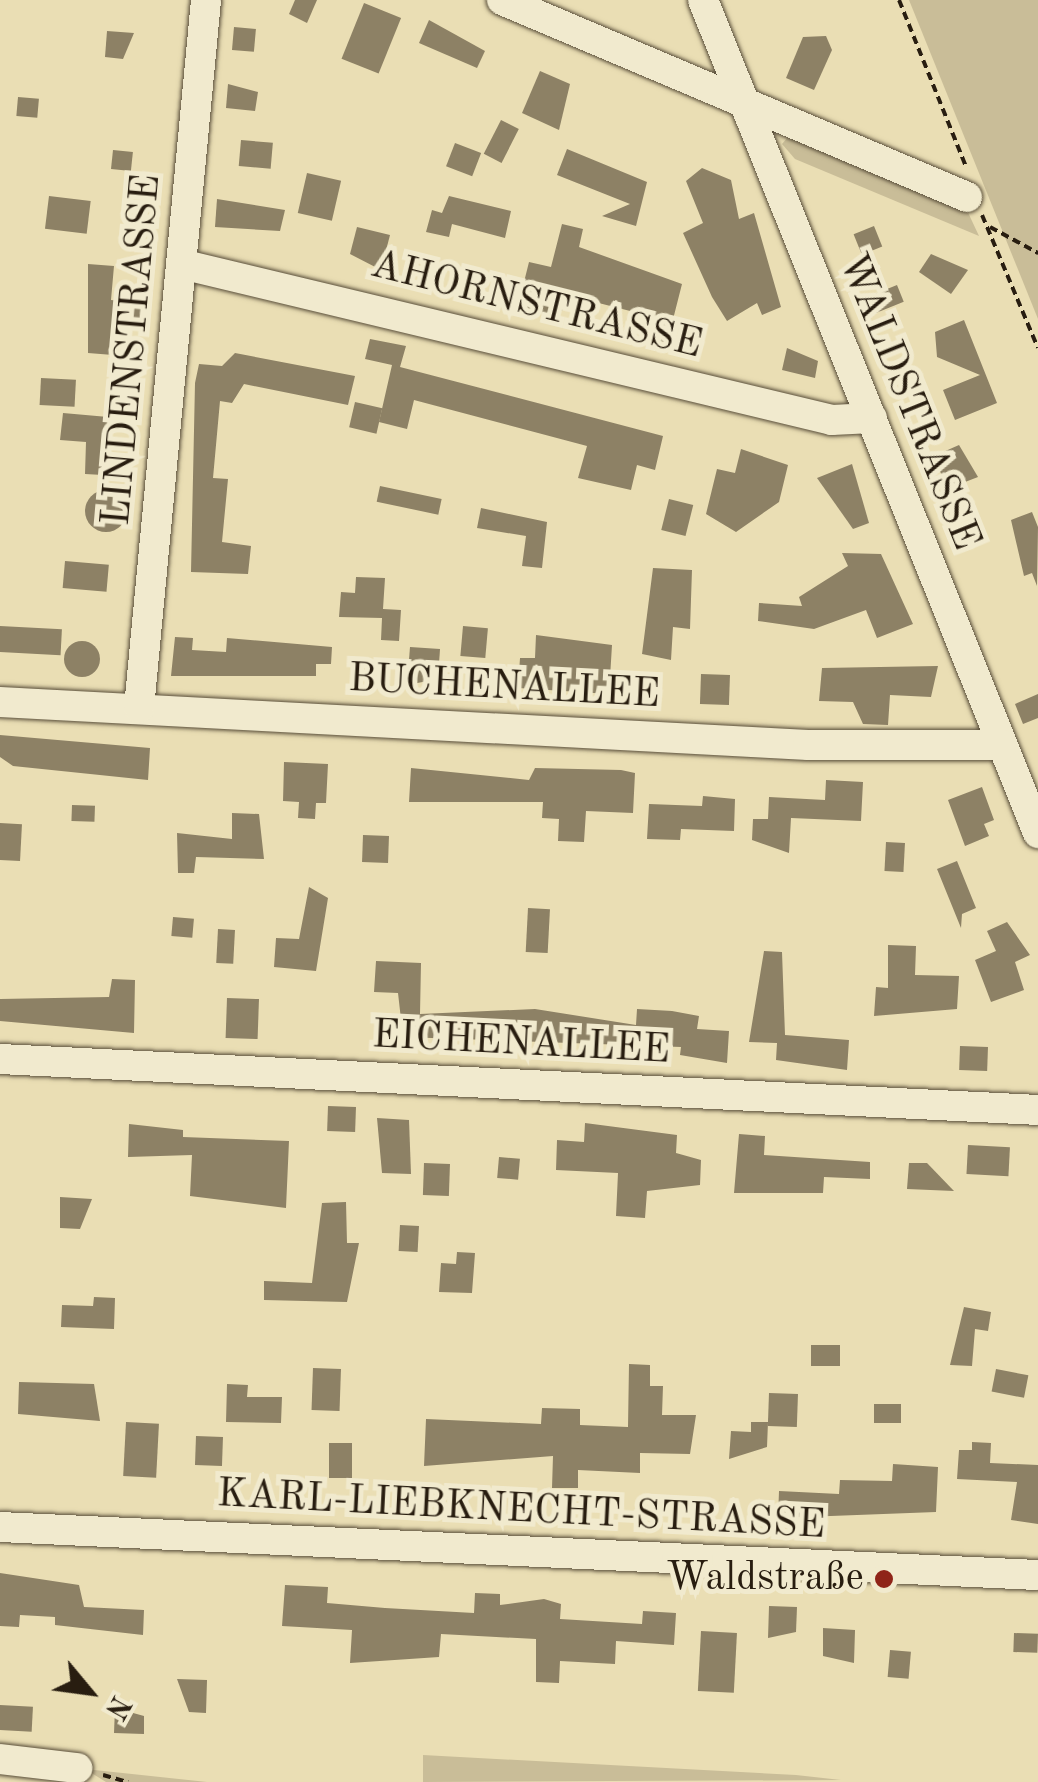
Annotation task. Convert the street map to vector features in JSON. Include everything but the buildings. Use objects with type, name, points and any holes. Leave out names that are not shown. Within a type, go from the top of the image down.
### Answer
[{"type":"street","name":"LINDENSTRASSE","points":[[139,708],[206,0]]},
{"type":"street","points":[[502,0],[967,197]]},
{"type":"street","name":"WALDSTRASSE","points":[[704,0],[1038,834]]},
{"type":"street","name":"AHORNSTRASSE","points":[[181,264],[832,420],[872,418]]},
{"type":"street","name":"BUCHENALLEE","points":[[0,702],[808,744],[1002,745]]},
{"type":"street","name":"EICHENALLEE","points":[[0,1059],[1038,1110]]},
{"type":"street","name":"KARL-LIEBKNECHT-STRASSE","points":[[0,1527],[1038,1576]]},
{"type":"street","points":[[0,1759],[77,1768]]},
{"type":"path","points":[[899,0],[965,163],[967,197]]},
{"type":"path","points":[[1038,253],[986,225],[1038,348]]},
{"type":"shaded area","points":[[909,0],[1038,0],[1038,319]]},
{"type":"shaded area","points":[[788,137],[964,204],[979,236],[795,159],[782,144]]},
{"type":"shaded area","points":[[423,1755],[796,1775],[841,1780],[423,1782]]},
{"type":"shaded area","points":[[85,1769],[207,1782],[106,1782]]},
{"type":"place","name":"Waldstraße","points":[[884,1579]]}]
